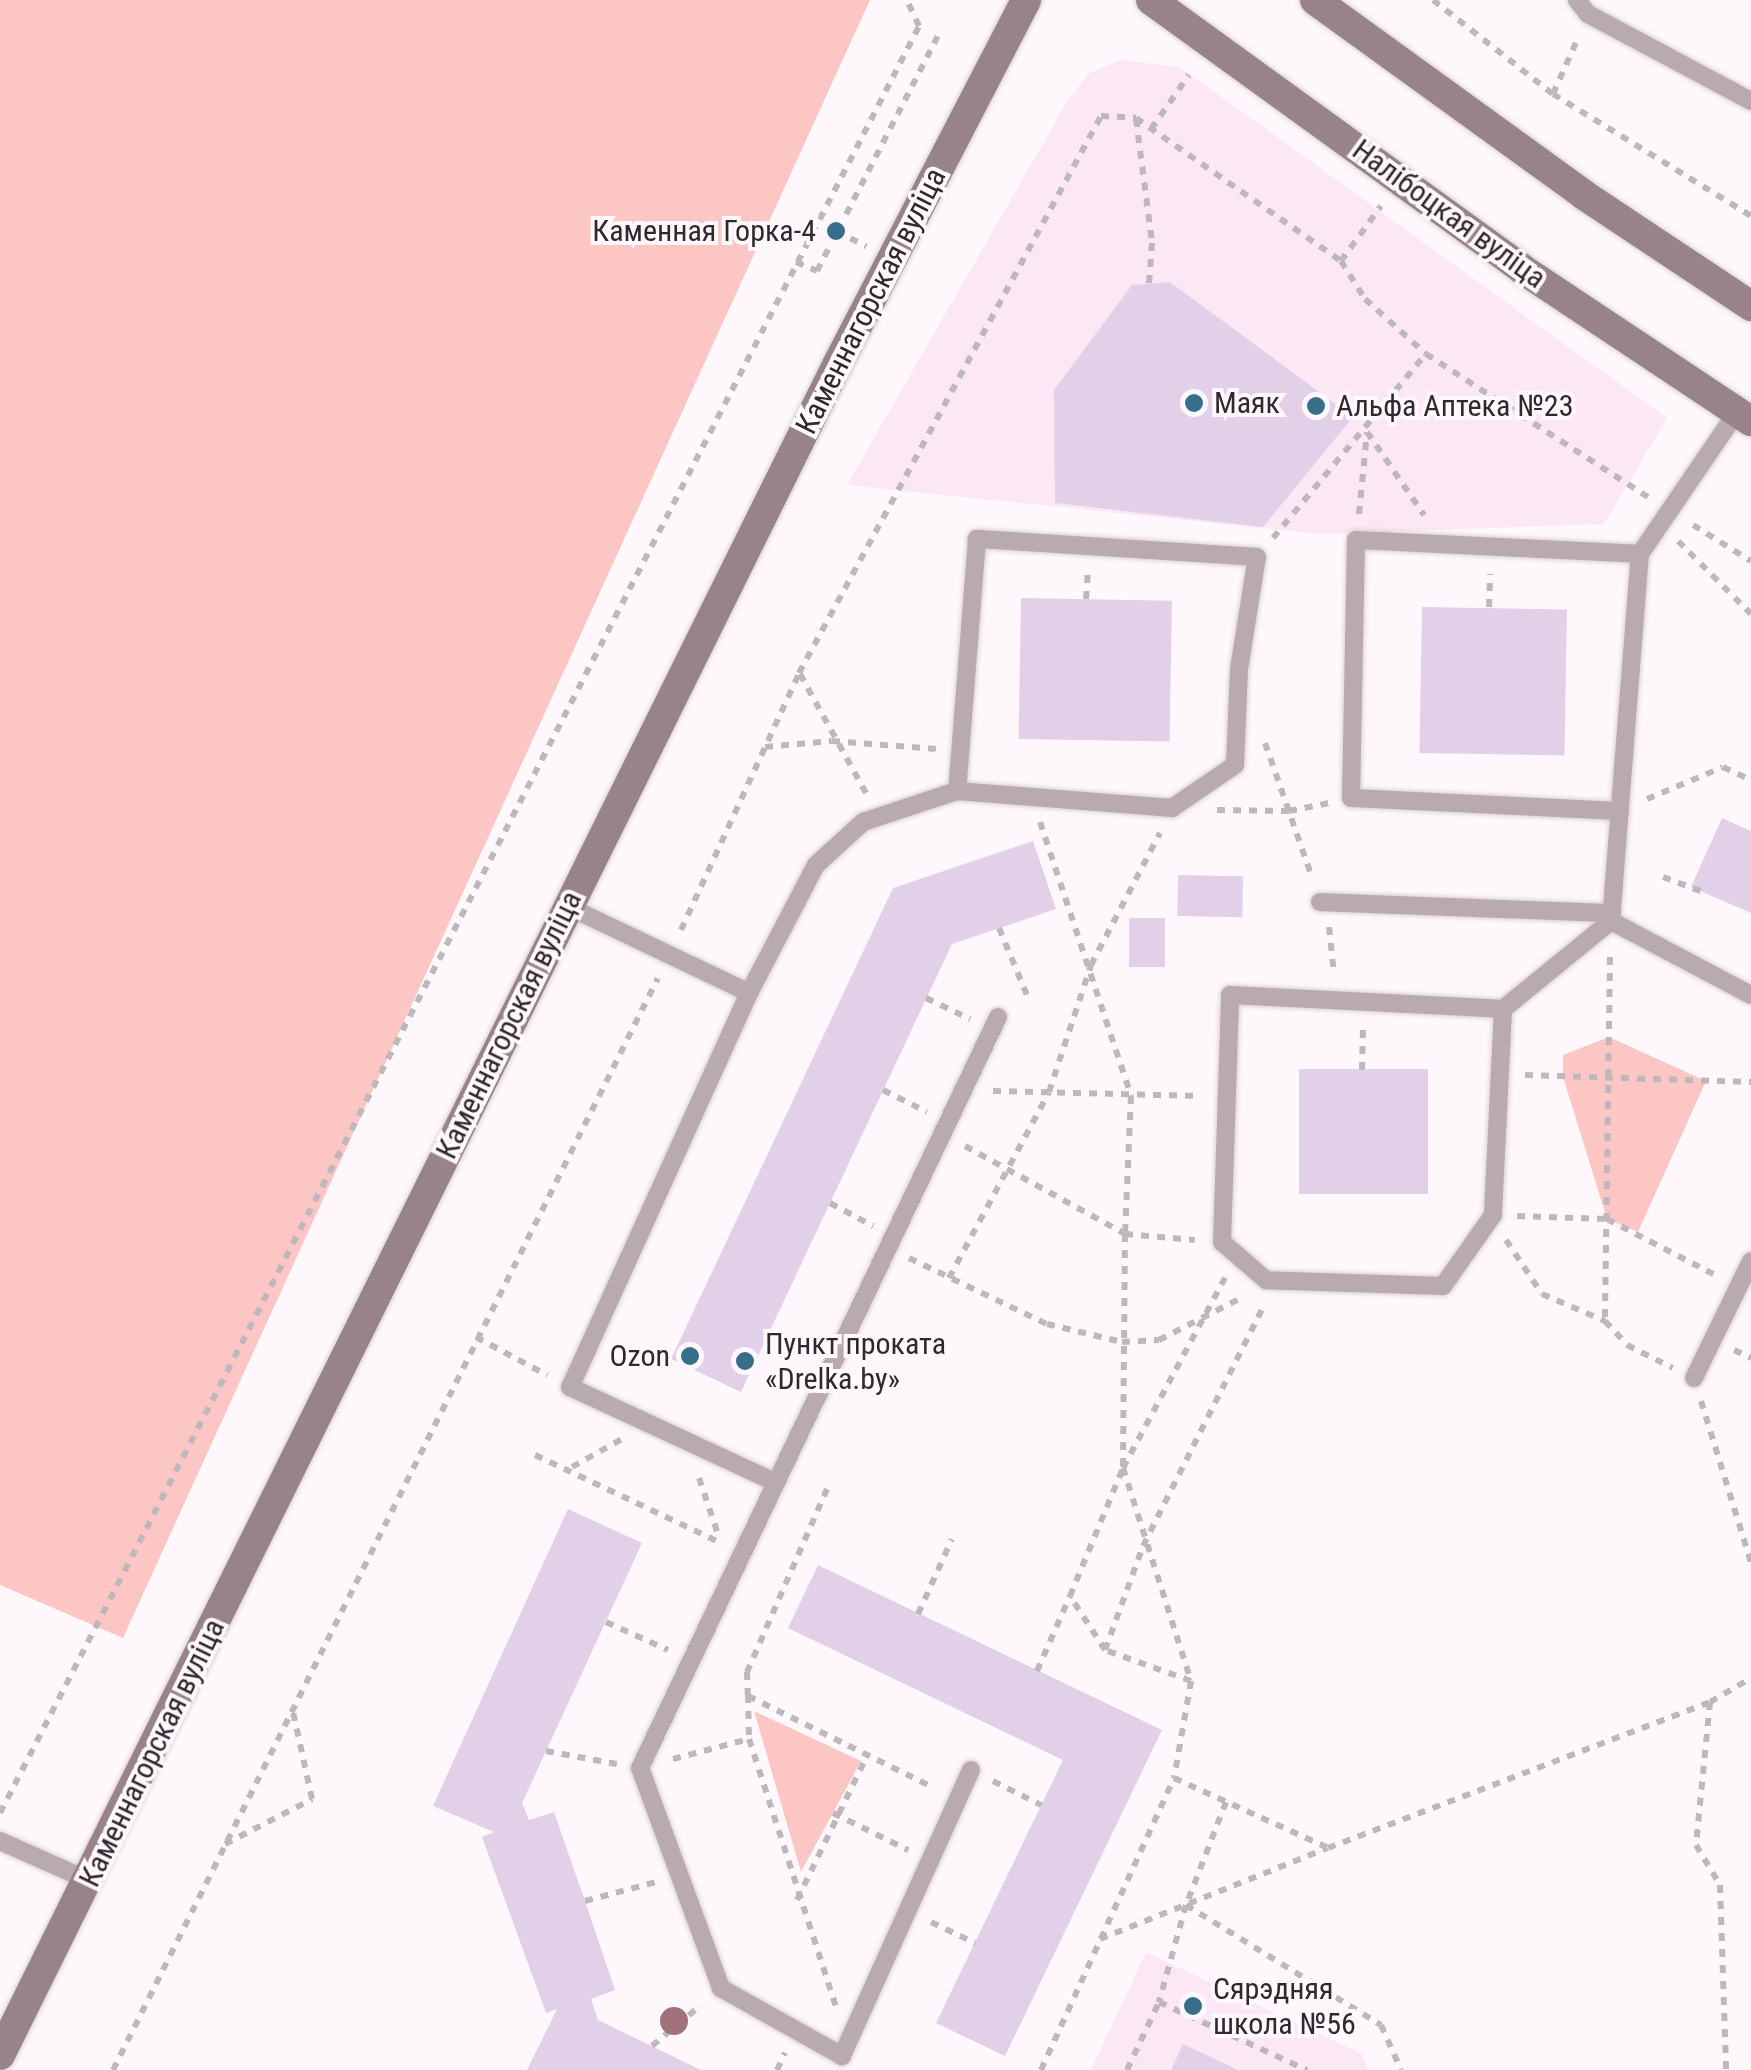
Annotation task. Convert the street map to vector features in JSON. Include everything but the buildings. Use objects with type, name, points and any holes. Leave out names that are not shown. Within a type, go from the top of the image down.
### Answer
[{"type":"main road","name":"Каменнагорская вуліца","points":[[0,2055],[90,1880],[567,906],[1026,0]]},
{"type":"main road","name":"Налібоцкая вуліца","points":[[1152,0],[1401,179],[1744,416]]},
{"type":"main road","points":[[1315,0],[1584,195],[1751,306]]},
{"type":"lane","points":[[1582,7],[1751,101]]},
{"type":"lane","points":[[1502,1009],[1493,1215],[1443,1286],[1276,1281],[1229,1248],[1230,995],[1502,1009],[1611,917],[1640,554],[1667,509],[1744,416]]},
{"type":"lane","points":[[776,1482],[570,1387],[749,994],[816,865],[863,822],[956,791],[1172,808],[1234,764],[1239,669],[1257,556],[977,539],[956,791]]},
{"type":"lane","points":[[1620,811],[1350,798],[1356,540],[1640,554]]},
{"type":"lane","points":[[1320,902],[1611,917],[1751,995]]},
{"type":"lane","points":[[567,906],[749,994]]},
{"type":"lane","points":[[971,1770],[842,2056],[721,1988],[640,1768],[995,1023]]},
{"type":"lane","points":[[1694,1378],[1751,1261]]},
{"type":"lane","points":[[0,1842],[90,1880]]},
{"type":"path","points":[[0,1813],[919,26],[907,0]]},
{"type":"path","points":[[1433,0],[1553,94],[1751,216]]},
{"type":"path","points":[[1553,94],[1582,7]]},
{"type":"path","points":[[796,262],[817,271],[938,34]]},
{"type":"path","points":[[1151,129],[1189,75]]},
{"type":"path","points":[[113,2070],[668,958],[800,673],[1102,116],[1136,118],[1341,261],[1365,298],[1426,354],[1751,561]]},
{"type":"path","points":[[1136,118],[1152,243],[1149,284]]},
{"type":"path","points":[[1341,261],[1401,179]]},
{"type":"path","points":[[1257,556],[1368,432],[1426,354]]},
{"type":"path","points":[[1356,540],[1368,432]]},
{"type":"path","points":[[1368,432],[1446,546]]},
{"type":"path","points":[[1667,509],[1682,552],[1751,614]]},
{"type":"path","points":[[800,673],[832,741],[867,789],[863,822]]},
{"type":"path","points":[[1258,722],[1333,938],[1335,1000]]},
{"type":"path","points":[[764,747],[832,741],[960,751]]},
{"type":"path","points":[[1620,811],[1722,767],[1751,780]]},
{"type":"path","points":[[1032,797],[1091,965],[1130,1096],[1122,1342],[1123,1468],[1143,1546],[1191,1682],[1174,1778],[1040,2068]]},
{"type":"path","points":[[949,1278],[1049,1092],[1091,965],[1172,808],[1289,812],[1350,798]]},
{"type":"path","points":[[1664,878],[1703,892]]},
{"type":"path","points":[[1606,1321],[1611,917]]},
{"type":"path","points":[[999,928],[1029,1000]]},
{"type":"path","points":[[926,998],[995,1023]]},
{"type":"path","points":[[1362,1070],[1363,1002]]},
{"type":"path","points":[[1499,1075],[1751,1082]]},
{"type":"path","points":[[883,1090],[1007,1170],[1125,1234],[1229,1248],[1208,1313],[1123,1468],[1038,1671]]},
{"type":"path","points":[[962,1091],[1227,1096]]},
{"type":"path","points":[[830,1203],[949,1278],[1048,1324],[1122,1342],[1159,1340],[1276,1281]]},
{"type":"path","points":[[1493,1215],[1607,1218],[1738,1288]]},
{"type":"path","points":[[1493,1215],[1542,1294],[1606,1321],[1627,1346],[1694,1378],[1751,1562]]},
{"type":"path","points":[[1105,1650],[1143,1546],[1276,1281]]},
{"type":"path","points":[[770,1332],[832,1364]]},
{"type":"path","points":[[476,1336],[570,1387]]},
{"type":"path","points":[[571,1468],[650,1424]]},
{"type":"path","points":[[535,1455],[571,1468],[721,1542],[686,1440]]},
{"type":"path","points":[[828,1489],[747,1672],[749,1738],[797,1900],[849,2044]]},
{"type":"path","points":[[918,1614],[952,1540]]},
{"type":"path","points":[[1070,1596],[1105,1650],[1191,1682]]},
{"type":"path","points":[[606,1622],[690,1660]]},
{"type":"path","points":[[1099,1940],[1710,1702],[1750,1681]]},
{"type":"path","points":[[748,1696],[957,1800]]},
{"type":"path","points":[[1710,1702],[1696,1845],[1720,1885],[1726,2070]]},
{"type":"path","points":[[222,1845],[312,1799],[292,1711]]},
{"type":"path","points":[[546,1750],[640,1768],[749,1738]]},
{"type":"path","points":[[797,1900],[835,1814],[868,1754]]},
{"type":"path","points":[[971,1770],[1041,1805]]},
{"type":"path","points":[[1174,1778],[1328,1848]]},
{"type":"path","points":[[1128,2070],[1159,2002],[1186,1905],[1226,1802]]},
{"type":"path","points":[[835,1814],[930,1861]]},
{"type":"path","points":[[584,1901],[680,1876]]},
{"type":"path","points":[[1186,1905],[1380,2025],[1401,2070]]},
{"type":"path","points":[[908,1911],[974,1943]]},
{"type":"path","points":[[652,2046],[721,1988]]},
{"type":"path","points":[[1159,2002],[1308,2070]]},
{"type":"shaded area","points":[[0,0],[870,0],[123,1638],[0,1585]]},
{"type":"shaded area","points":[[1120,60],[1180,67],[1667,418],[1604,524],[1320,534],[847,485],[1067,102],[1088,74]]},
{"type":"shaded area","points":[[1609,1037],[1706,1081],[1638,1232],[1607,1219],[1563,1077],[1563,1055]]},
{"type":"shaded area","points":[[754,1711],[861,1761],[801,1872]]},
{"type":"shaded area","name":"Сярэдняя школа №56","points":[[1146,1952],[1362,2054],[1368,2070],[1091,2070]]},
{"type":"place","name":"Каменная Горка-4","points":[[836,231]]},
{"type":"place","name":"Маяк","points":[[1194,403]]},
{"type":"place","name":"Альфа Аптека №23","points":[[1316,406]]},
{"type":"place","name":"Ozon","points":[[690,1356]]},
{"type":"place","name":"Пункт проката «Drelka.by»","points":[[745,1361]]},
{"type":"place","name":"Сярэдняя школа №56","points":[[1193,2006]]}]
